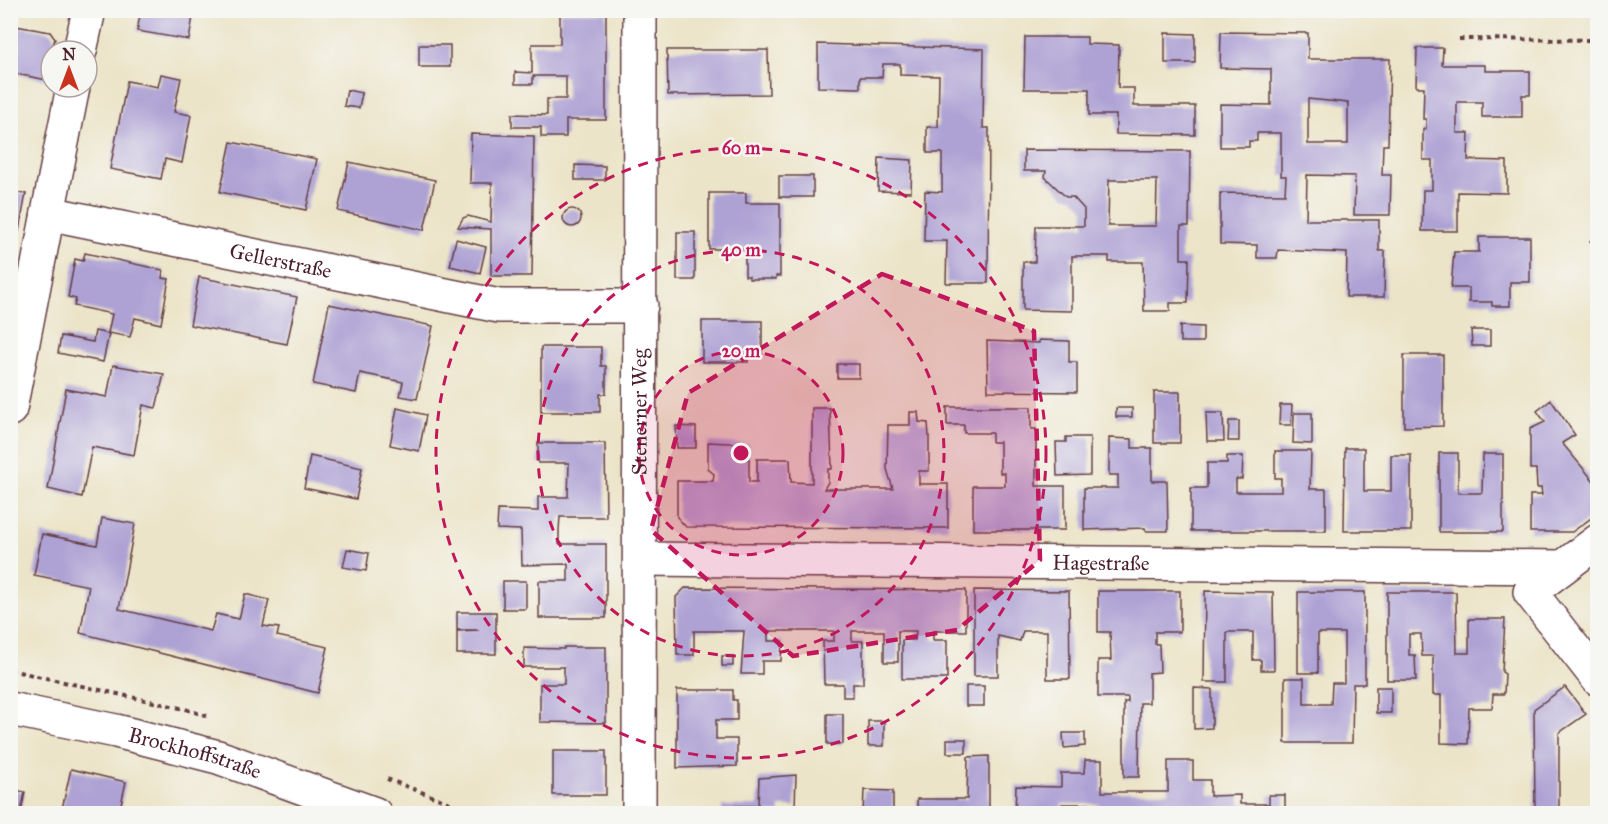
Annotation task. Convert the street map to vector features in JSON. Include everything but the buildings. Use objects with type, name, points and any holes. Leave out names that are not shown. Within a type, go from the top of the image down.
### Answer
[{"type":"street","points":[[83,39],[89,10]]},
{"type":"street","name":"Stenerner Weg","points":[[639,813],[640,10]]},
{"type":"street","points":[[10,409],[71,99]]},
{"type":"street","name":"Gellerstraße","points":[[48,213],[500,306],[641,306]]},
{"type":"street","points":[[1598,541],[1530,592],[1598,679]]},
{"type":"street","name":"Hagestraße","points":[[641,559],[1563,567]]},
{"type":"street","name":"Brockhoffstraße","points":[[10,709],[116,731],[218,758],[375,813]]},
{"type":"path","points":[[1459,39],[1598,40]]},
{"type":"highlighted area","points":[[882,274],[1034,331],[1040,560],[957,630],[793,656],[651,530],[688,393]]}]
